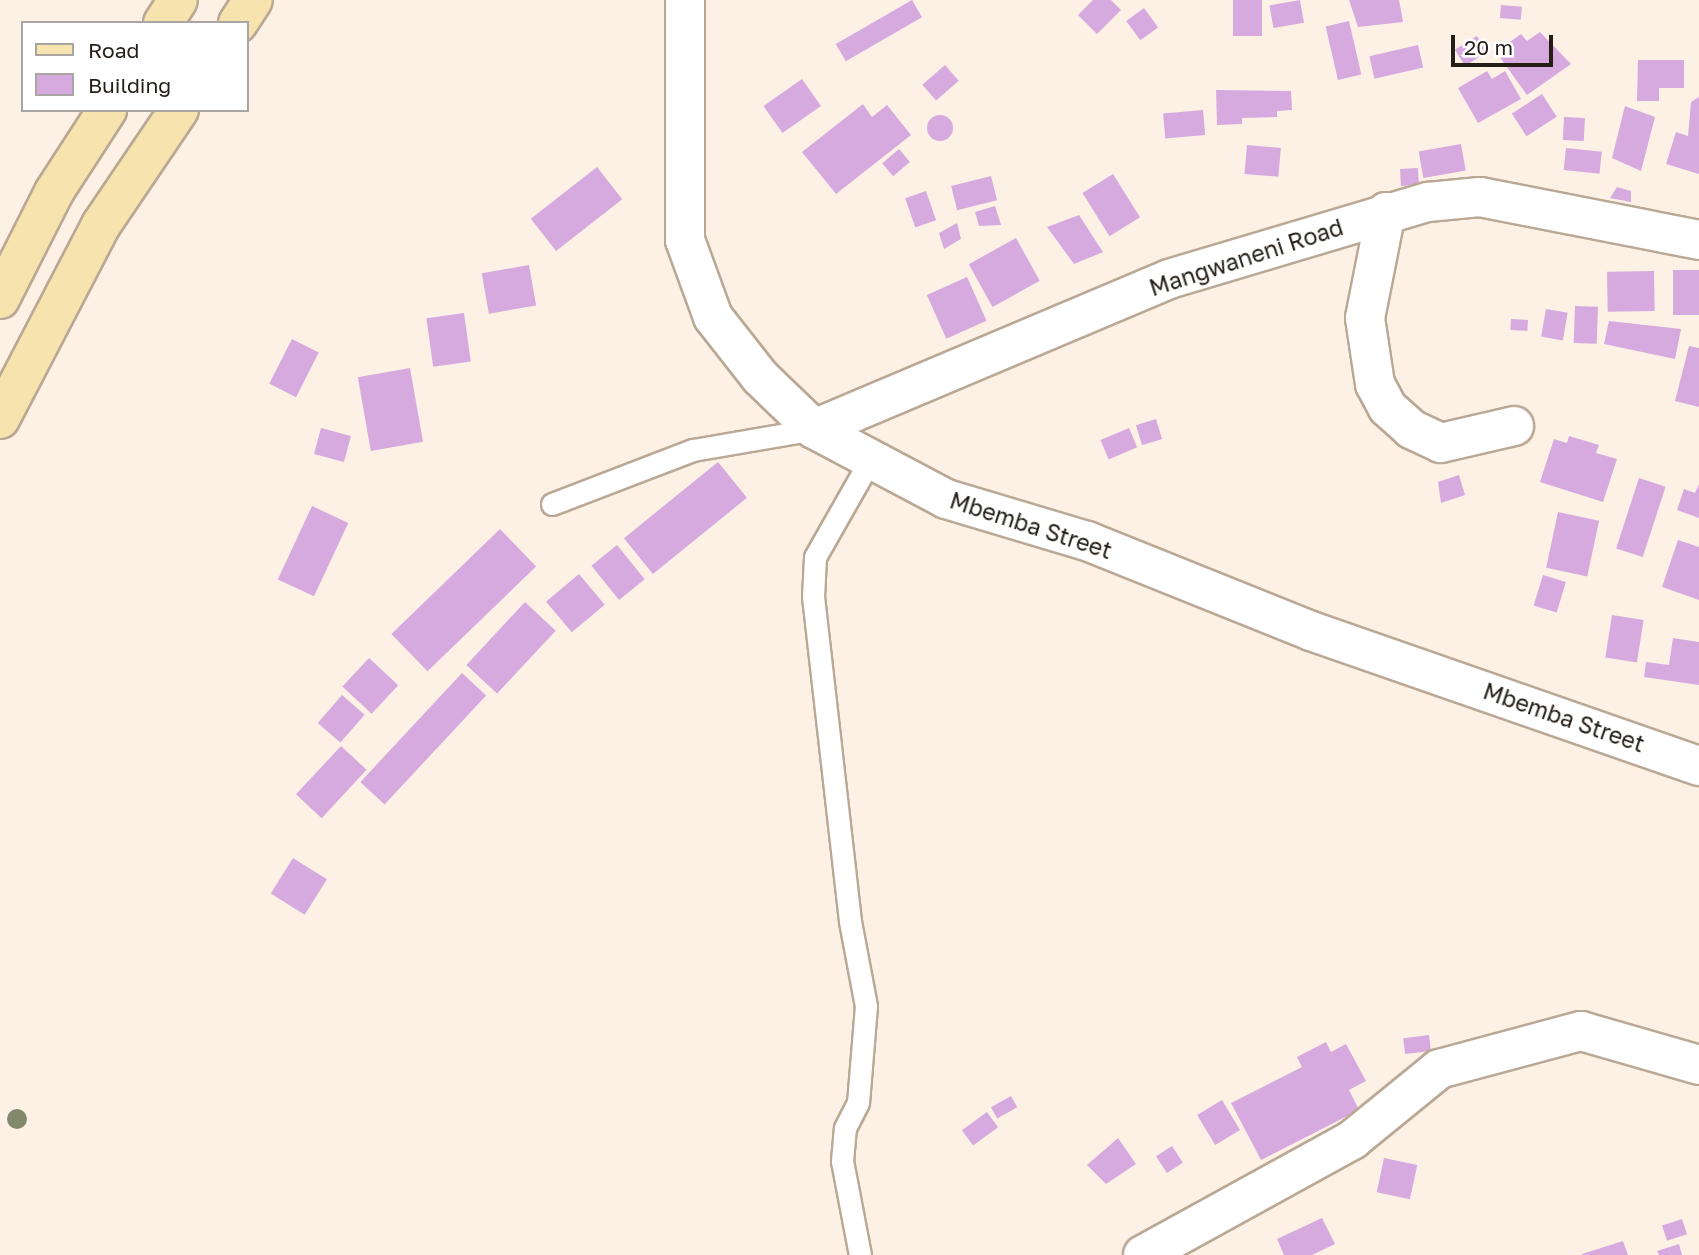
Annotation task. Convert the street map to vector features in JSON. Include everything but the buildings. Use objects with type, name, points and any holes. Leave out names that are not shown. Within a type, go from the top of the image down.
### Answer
[{"type":"main road","points":[[164,21],[178,0]]},
{"type":"main road","points":[[239,21],[253,0]]},
{"type":"main road","points":[[0,299],[54,192],[106,112]]},
{"type":"main road","points":[[0,419],[101,225],[178,112]]},
{"type":"street","name":"Mbemba Street","points":[[685,0],[685,240],[713,317],[760,377],[814,429],[869,462],[946,499],[1087,541],[1311,631],[1694,757]]},
{"type":"street","name":"Mangwaneni Road","points":[[814,429],[1169,279],[1386,212],[1480,197],[1699,240]]},
{"type":"street","points":[[1386,212],[1365,318],[1375,384],[1388,408],[1410,429],[1441,443],[1514,426]]},
{"type":"street","points":[[1143,1255],[1352,1140],[1439,1069],[1581,1031],[1699,1065]]},
{"type":"lane","points":[[552,504],[693,450],[814,429]]},
{"type":"lane","points":[[860,1255],[842,1161],[845,1128],[858,1103],[866,1006],[850,921],[813,597],[816,557],[869,462]]}]
